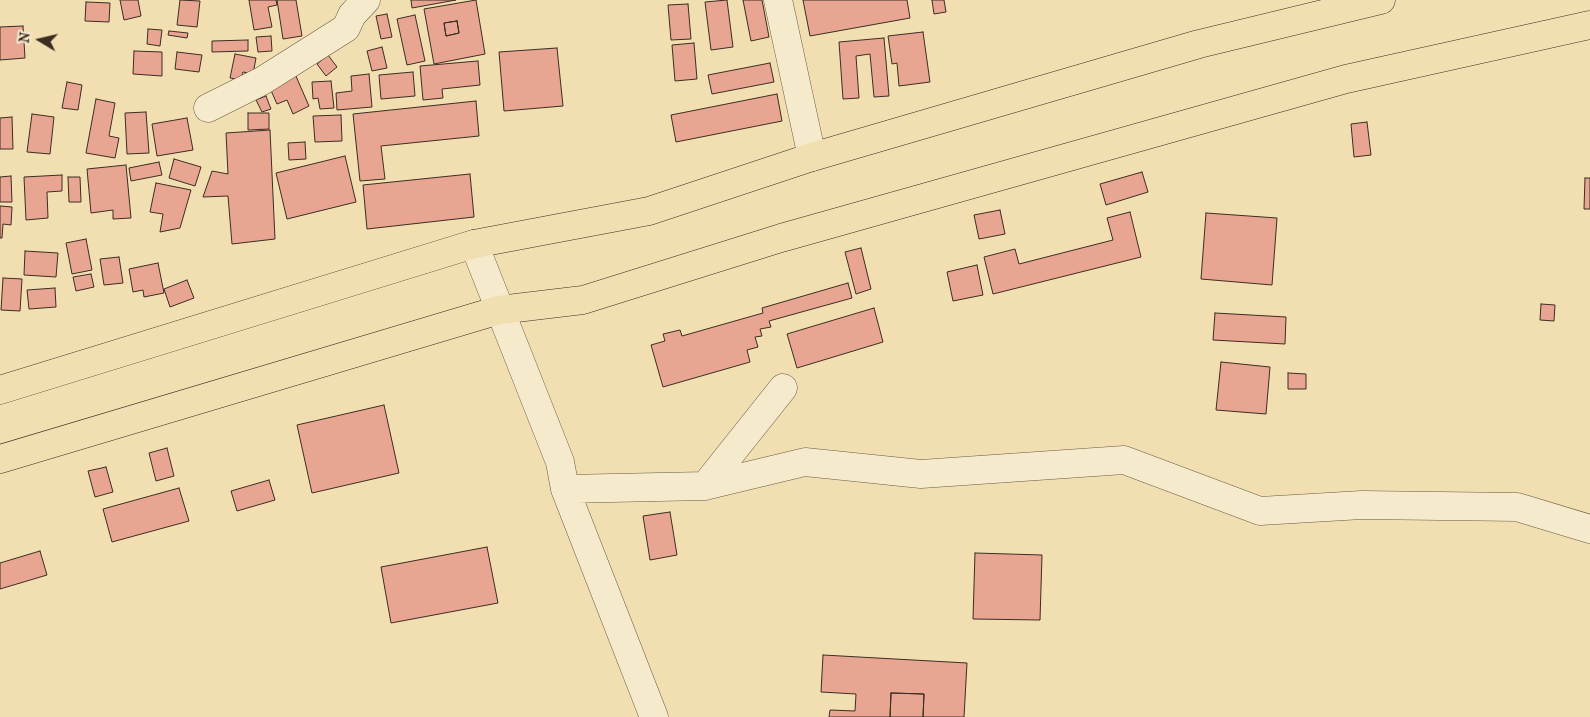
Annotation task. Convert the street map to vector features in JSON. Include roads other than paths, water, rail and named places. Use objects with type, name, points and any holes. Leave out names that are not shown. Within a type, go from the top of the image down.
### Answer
[{"type":"highway","points":[[0,390],[474,244],[649,212],[812,157],[1318,8],[1381,0]]},
{"type":"highway","points":[[0,459],[499,310],[584,300],[799,233],[1346,78],[1590,25]]},
{"type":"street","points":[[208,108],[262,81],[346,28],[352,15],[366,0]]},
{"type":"street","points":[[778,0],[812,157]]},
{"type":"street","points":[[474,244],[560,462],[565,489],[654,717]]},
{"type":"street","points":[[705,486],[783,388]]},
{"type":"street","points":[[565,489],[705,486],[805,462],[921,474],[1124,460],[1260,511],[1362,505],[1517,507],[1590,529]]}]
